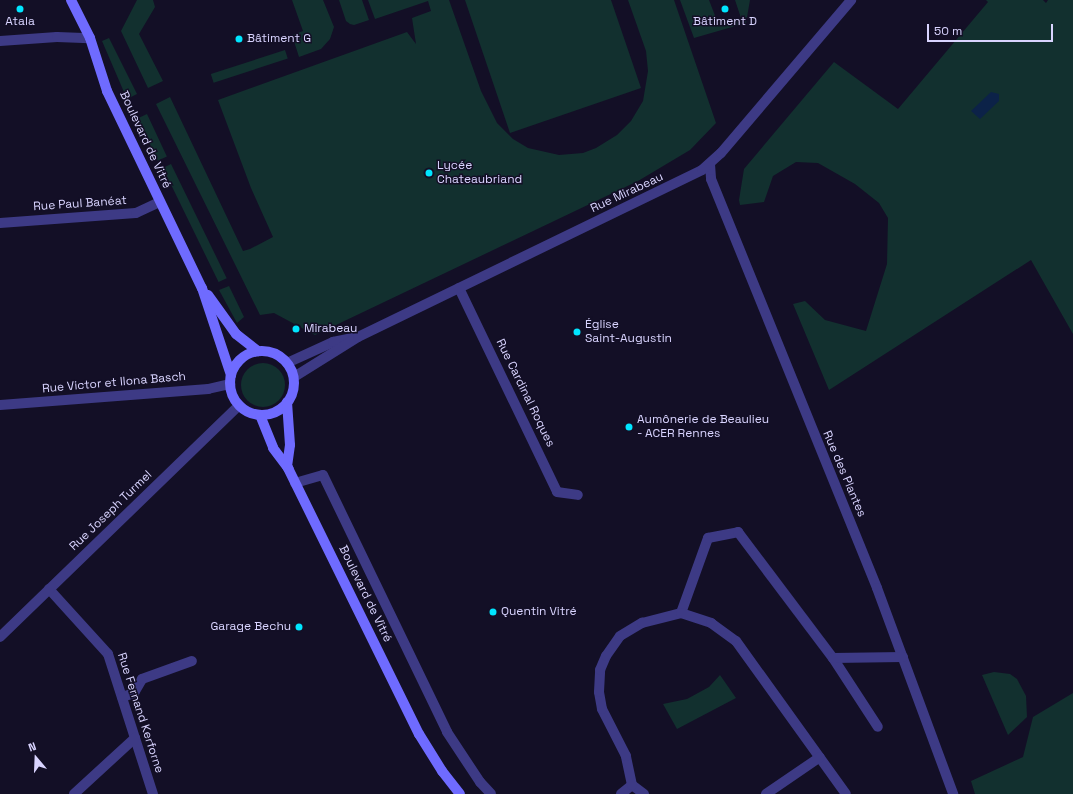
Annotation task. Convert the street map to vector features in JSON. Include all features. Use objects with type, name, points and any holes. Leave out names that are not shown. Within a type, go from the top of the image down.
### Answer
[{"type":"main road","name":"Boulevard de Vitré","points":[[71,0],[90,38],[107,91],[202,288],[231,379],[233,395],[239,404]]},
{"type":"main road","name":"Boulevard de Vitré","points":[[202,288],[236,334],[258,351],[270,352],[287,363]]},
{"type":"main road","points":[[231,379],[243,358],[258,351]]},
{"type":"main road","points":[[239,404],[250,412],[260,415],[274,412],[287,402],[294,388],[294,377],[287,363]]},
{"type":"main road","points":[[287,402],[290,445],[287,466]]},
{"type":"main road","name":"Boulevard de Vitré","points":[[260,415],[273,448],[287,466],[419,734],[442,771],[460,794]]},
{"type":"street","name":"Rue Mirabeau","points":[[294,377],[358,336],[682,181],[710,164],[851,0]]},
{"type":"street","points":[[0,41],[57,37],[90,38]]},
{"type":"street","name":"Rue des Plantes","points":[[710,164],[711,179],[903,657],[953,794]]},
{"type":"street","name":"Rue Paul Banéat","points":[[0,223],[136,213],[160,202]]},
{"type":"street","name":"Rue Cardinal Roques","points":[[459,288],[557,492],[578,495]]},
{"type":"street","name":"Rue Mirabeau","points":[[287,363],[333,342],[358,336]]},
{"type":"street","name":"Rue Victor et Ilona Basch","points":[[0,405],[208,389],[231,379]]},
{"type":"street","name":"Rue Joseph Turmel","points":[[0,637],[239,404]]},
{"type":"street","points":[[295,483],[323,475],[447,732],[480,782],[491,794]]},
{"type":"street","points":[[681,613],[708,538],[738,532],[833,658],[878,727]]},
{"type":"street","name":"Rue Fernand Kerforne","points":[[49,589],[108,654],[153,794]]},
{"type":"street","points":[[644,794],[632,785],[626,756],[602,708],[599,692],[600,670],[606,656],[620,636],[642,623],[681,613],[711,623],[736,641],[846,794]]},
{"type":"street","points":[[833,658],[903,657]]},
{"type":"street","points":[[122,697],[134,693],[142,679],[192,660]]},
{"type":"street","points":[[74,794],[135,738]]},
{"type":"street","points":[[766,794],[820,757]]},
{"type":"street","points":[[621,794],[632,785]]},
{"type":"green space","points":[[137,0],[153,0],[155,7],[139,34],[163,81],[148,88],[121,31]]},
{"type":"green space","points":[[292,0],[323,0],[334,27],[330,39],[321,49],[299,57],[292,35],[303,31]]},
{"type":"green space","points":[[339,0],[362,0],[369,20],[354,25],[350,24],[346,21]]},
{"type":"green space","points":[[368,0],[449,0],[481,91],[497,123],[513,139],[528,148],[559,155],[583,153],[596,148],[617,135],[631,121],[643,101],[648,71],[646,51],[628,0],[674,0],[716,123],[690,150],[638,181],[315,335],[274,313],[260,315],[156,104],[170,97],[243,251],[250,249],[273,237],[251,188],[218,100],[407,32],[416,44],[412,18],[431,11],[428,1],[375,19]]},
{"type":"green space","points":[[465,0],[611,0],[641,88],[510,133]]},
{"type":"green space","points":[[680,0],[709,0],[719,26],[741,18],[735,0],[750,0],[746,23],[694,38]]},
{"type":"green space","points":[[986,0],[1043,0],[1046,3],[1048,0],[1073,0],[1073,334],[1031,260],[829,390],[793,304],[805,301],[825,320],[866,331],[887,264],[888,218],[879,203],[855,184],[818,163],[796,162],[773,176],[764,202],[740,205],[739,200],[744,169],[834,62],[898,109],[988,2]]},
{"type":"green space","points":[[109,38],[137,94],[127,99],[102,41]]},
{"type":"green space","points":[[285,50],[288,59],[214,83],[211,74]]},
{"type":"green space","points":[[147,114],[167,157],[158,161],[138,118]]},
{"type":"green space","points":[[171,164],[227,278],[219,282],[163,168]]},
{"type":"green space","points":[[229,286],[244,317],[237,323],[219,290]]},
{"type":"green space","points":[[259,363],[267,363],[272,364],[279,369],[284,376],[284,394],[279,401],[272,406],[259,407],[251,404],[244,397],[241,389],[241,381],[244,373],[251,366]]},
{"type":"green space","points":[[994,672],[1010,674],[1017,679],[1026,696],[1027,717],[1008,735],[982,675]]},
{"type":"green space","points":[[720,675],[736,698],[677,729],[663,704],[687,699],[709,687]]},
{"type":"green space","points":[[1073,693],[1073,794],[975,794],[971,781],[1023,757],[1033,717]]},
{"type":"water","points":[[991,92],[999,94],[999,101],[980,119],[971,111]]},
{"type":"place","name":"Atala","points":[[20,9]]},
{"type":"place","name":"Bâtiment D","points":[[725,9]]},
{"type":"place","name":"Bâtiment G","points":[[239,39]]},
{"type":"place","name":"Lycée Chateaubriand","points":[[429,173]]},
{"type":"place","name":"Mirabeau","points":[[296,329]]},
{"type":"place","name":"Église Saint-Augustin","points":[[577,332]]},
{"type":"place","name":"Aumônerie de Beaulieu - ACER Rennes","points":[[629,427]]},
{"type":"place","name":"Quentin Vitré","points":[[493,612]]},
{"type":"place","name":"Garage Bechu","points":[[299,627]]}]
